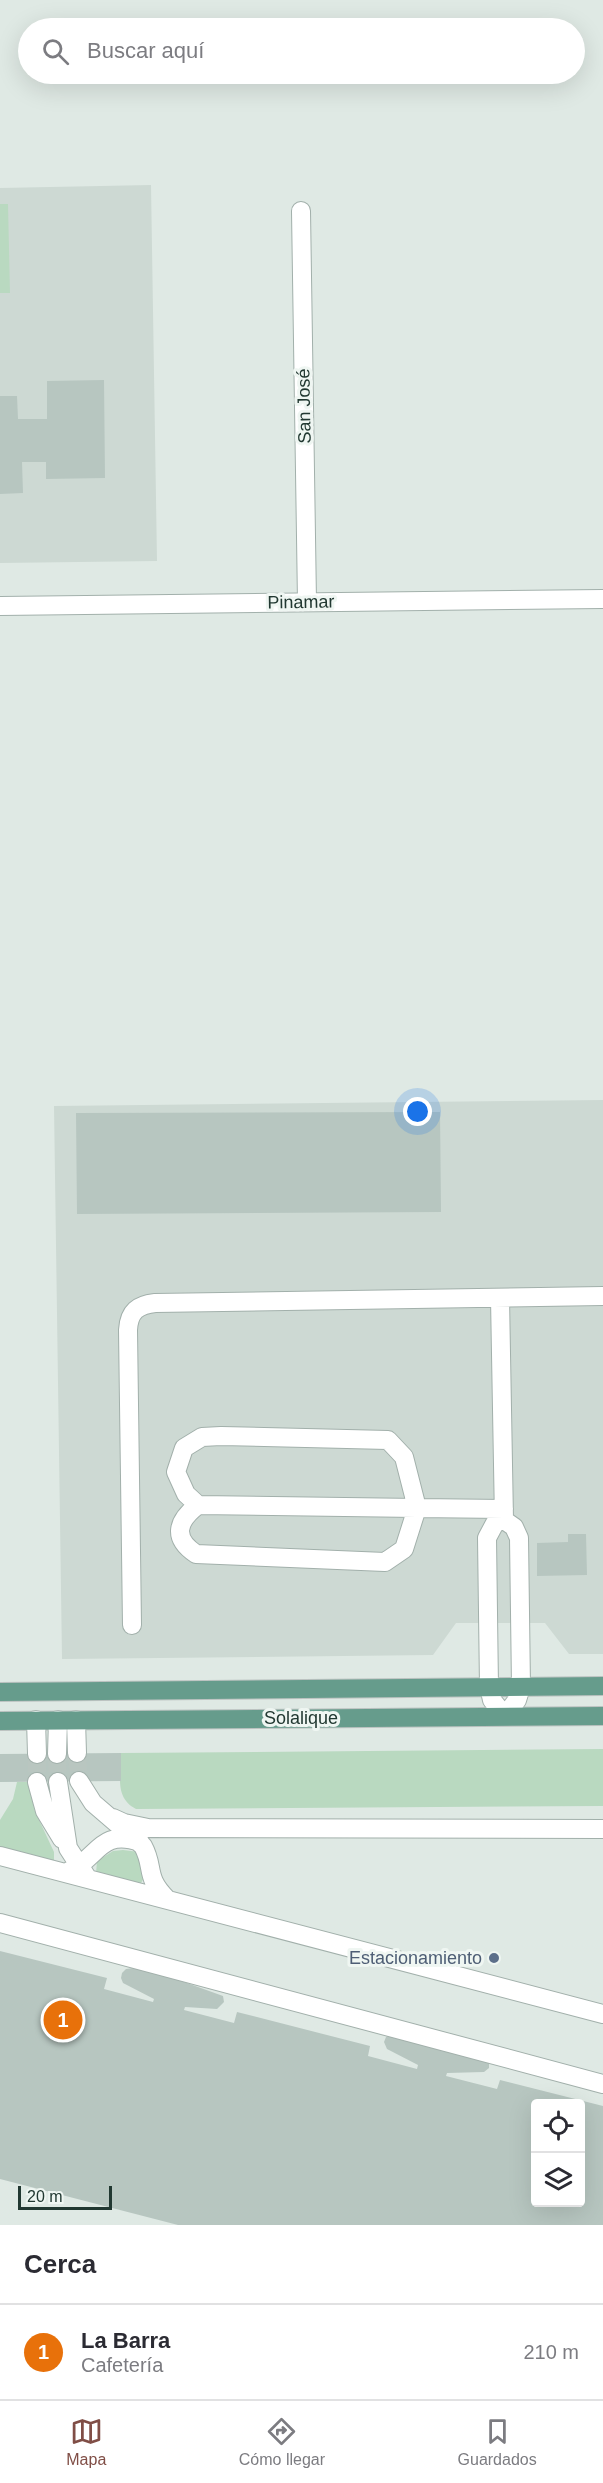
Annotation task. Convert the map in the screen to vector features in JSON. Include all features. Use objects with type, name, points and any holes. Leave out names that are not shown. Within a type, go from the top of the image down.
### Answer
[{"type":"main road","name":"Solalique","points":[[0,1692],[603,1686]]},
{"type":"main road","name":"Solalique","points":[[0,1721],[603,1716]]},
{"type":"street","name":"San José","points":[[301,211],[307,602]]},
{"type":"street","name":"Pinamar","points":[[0,606],[603,599]]},
{"type":"street","points":[[132,1625],[128,1330],[134,1311],[139,1306],[155,1303],[603,1296]]},
{"type":"street","points":[[500,1298],[504,1515],[519,1538],[521,1687],[517,1700],[505,1716],[492,1700],[489,1687],[487,1538],[493,1525],[504,1515]]},
{"type":"street","points":[[198,1505],[186,1494],[176,1472],[184,1448],[202,1437],[388,1440],[404,1457],[417,1508],[404,1549],[384,1562],[196,1554],[184,1546],[180,1533],[185,1515],[198,1505],[417,1508],[504,1515]]},
{"type":"street","points":[[36,1720],[37,1754]]},
{"type":"street","points":[[57,1754],[58,1720]]},
{"type":"street","points":[[76,1720],[76,1753]]},
{"type":"street","points":[[79,1781],[93,1803],[140,1842],[147,1853],[151,1880],[167,1899]]},
{"type":"street","points":[[37,1782],[45,1811],[84,1872]]},
{"type":"street","points":[[58,1782],[68,1848]]},
{"type":"street","points":[[113,1818],[148,1828],[603,1829]]},
{"type":"street","points":[[84,1872],[103,1843],[130,1838],[140,1842]]},
{"type":"street","points":[[0,1856],[61,1872],[84,1872],[167,1899],[603,2014]]},
{"type":"street","points":[[0,1923],[603,2084]]},
{"type":"shaded area","points":[[151,185],[157,561],[0,563],[0,188]]},
{"type":"shaded area","points":[[603,1100],[603,1654],[569,1654],[545,1623],[456,1623],[433,1655],[62,1659],[54,1106]]},
{"type":"green space","points":[[0,204],[8,204],[10,293],[0,293]]},
{"type":"green space","points":[[603,1749],[603,1806],[136,1809],[124,1799],[120,1785],[121,1753]]},
{"type":"green space","points":[[17,1782],[32,1782],[34,1809],[54,1852],[54,1862],[0,1850],[0,1820],[13,1799]]},
{"type":"green space","points":[[113,1851],[139,1852],[144,1878],[141,1883],[96,1874],[97,1861]]},
{"type":"building","points":[[104,380],[105,478],[46,479],[46,462],[22,462],[23,493],[0,494],[0,396],[17,396],[18,419],[47,419],[47,381]]},
{"type":"building","points":[[440,1112],[441,1212],[77,1214],[76,1113]]},
{"type":"building","points":[[568,1534],[586,1534],[587,1575],[537,1576],[537,1543],[568,1542]]},
{"type":"building","points":[[121,1753],[121,1781],[0,1782],[0,1754]]},
{"type":"building","points":[[0,1951],[107,1978],[104,1989],[153,2002],[154,1999],[123,1983],[122,1973],[126,1969],[133,1968],[173,1978],[223,1996],[224,2002],[217,2009],[185,2007],[184,2010],[234,2023],[237,2012],[370,2046],[368,2056],[417,2069],[418,2065],[387,2049],[384,2042],[386,2037],[391,2035],[489,2063],[489,2068],[484,2072],[447,2073],[446,2076],[497,2089],[500,2080],[575,2099],[531,2099],[531,2207],[585,2207],[585,2101],[603,2106],[603,2225],[178,2225],[0,2179]]},
{"type":"tunnel","points":[[77,1753],[79,1781]]},
{"type":"tunnel","points":[[37,1754],[37,1782]]},
{"type":"tunnel","points":[[57,1754],[58,1782]]},
{"type":"place","name":"Estacionamiento","points":[[494,1958]]},
{"type":"place","name":"La Barra","points":[[63,2020]]}]
